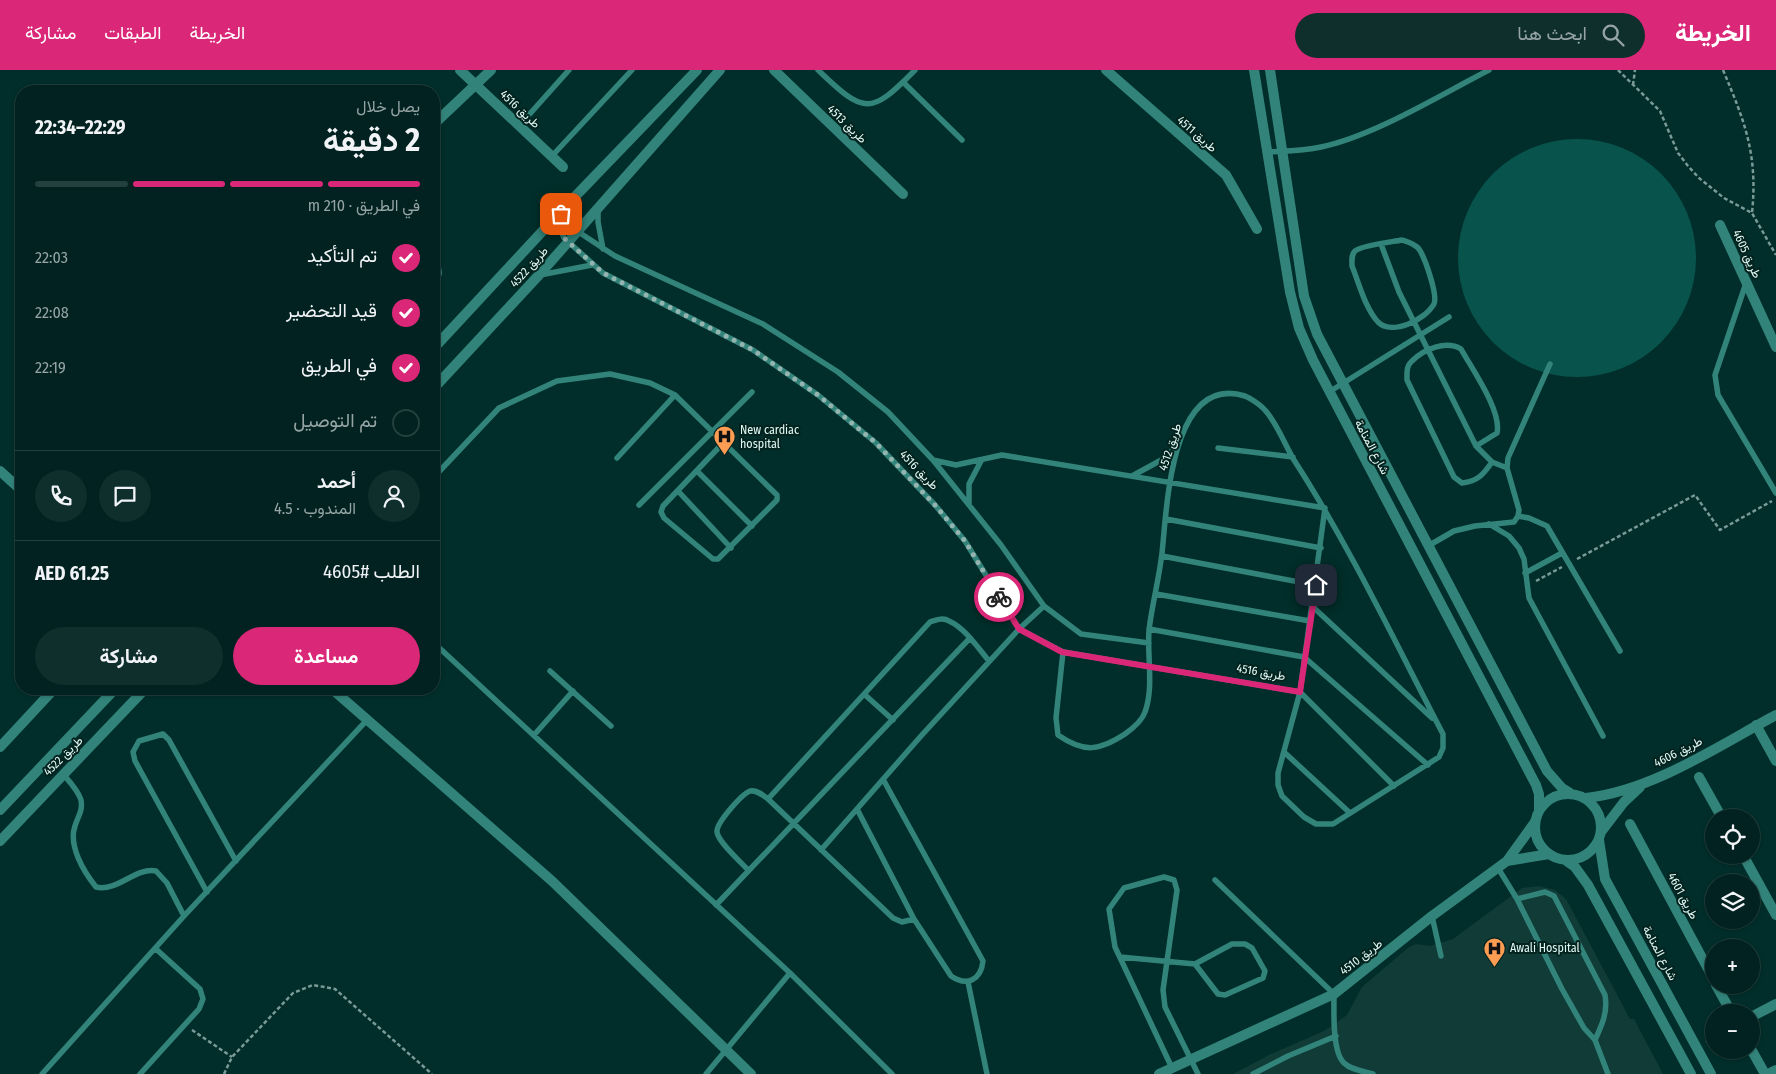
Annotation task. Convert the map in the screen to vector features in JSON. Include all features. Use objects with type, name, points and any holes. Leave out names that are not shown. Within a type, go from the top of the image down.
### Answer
[{"type":"street","name":"طريق 4516","points":[[460,70],[563,166]]},
{"type":"street","points":[[440,118],[490,70]]},
{"type":"street","name":"طريق 4522","points":[[440,342],[564,208],[697,70]]},
{"type":"street","name":"طريق 4522","points":[[440,382],[540,275],[720,70]]},
{"type":"street","name":"طريق 4513","points":[[774,70],[903,194]]},
{"type":"street","name":"طريق 4511","points":[[1106,70],[1226,175],[1257,229]]},
{"type":"street","name":"شارع المنامة","points":[[1254,70],[1290,292],[1299,328],[1329,392],[1536,785],[1539,794],[1539,810]]},
{"type":"street","name":"شارع المنامة","points":[[1270,70],[1304,296],[1317,334],[1547,771],[1562,788],[1570,793]]},
{"type":"street","name":"طريق 4605","points":[[1720,225],[1776,347]]},
{"type":"street","points":[[2,476],[15,486]]},
{"type":"street","points":[[0,747],[48,695]]},
{"type":"street","name":"طريق 4522","points":[[0,810],[109,695]]},
{"type":"street","name":"طريق 4522","points":[[0,841],[139,695]]},
{"type":"street","points":[[339,695],[552,881],[751,1074]]},
{"type":"street","name":"طريق 4606","points":[[1586,798],[1615,793],[1642,784],[1776,714]]},
{"type":"street","points":[[1756,725],[1776,761]]},
{"type":"street","points":[[1699,777],[1717,809]]},
{"type":"street","points":[[1565,860],[1585,856],[1624,802],[1642,784]]},
{"type":"street","points":[[1507,861],[1535,822],[1539,810],[1552,798],[1570,793],[1586,798],[1599,812],[1600,836]]},
{"type":"street","points":[[1535,822],[1536,835],[1540,846],[1549,854],[1565,860],[1574,867],[1588,885],[1691,1074]]},
{"type":"street","name":"طريق 4601","points":[[1630,824],[1705,963]]},
{"type":"street","name":"شارع المنامة","points":[[1600,836],[1605,879],[1711,1074]]},
{"type":"street","name":"طريق 4510","points":[[1159,1074],[1334,994],[1432,916],[1507,861],[1549,854]]},
{"type":"street","points":[[1748,864],[1776,915]]},
{"type":"street","points":[[1760,1012],[1776,1004]]},
{"type":"street","points":[[1757,1059],[1767,1074],[1776,1070]]},
{"type":"lane","points":[[519,126],[569,70]]},
{"type":"lane","points":[[552,156],[632,70]]},
{"type":"lane","points":[[818,70],[849,98],[871,104],[883,101],[915,70]]},
{"type":"lane","points":[[1267,152],[1320,148],[1344,141],[1371,130],[1489,70]]},
{"type":"lane","points":[[903,82],[962,140]]},
{"type":"lane","points":[[598,207],[598,222],[603,249]]},
{"type":"lane","points":[[540,234],[559,226],[564,208]]},
{"type":"lane","name":"طريق 4516","points":[[559,226],[577,231],[603,249],[763,324],[838,372],[888,412],[933,460],[1001,544],[1044,606],[1081,634],[1149,643]]},
{"type":"lane","name":"طريق 4516","points":[[559,226],[568,242],[603,273],[753,350],[818,395],[876,443],[935,505],[965,541],[1019,629],[1062,652],[1300,692]]},
{"type":"lane","points":[[1402,240],[1412,243],[1419,250],[1435,293],[1435,303],[1414,321],[1397,328],[1388,328],[1379,323],[1373,316],[1352,266],[1352,258],[1356,250],[1402,240]]},
{"type":"lane","points":[[1381,244],[1399,292],[1476,446],[1492,462],[1507,468]]},
{"type":"lane","points":[[540,275],[592,265]]},
{"type":"lane","points":[[1746,283],[1714,375],[1718,395],[1776,493]]},
{"type":"lane","points":[[1329,392],[1449,317]]},
{"type":"lane","points":[[1476,446],[1498,433],[1499,425],[1489,400],[1461,349],[1454,345],[1443,344],[1411,361],[1406,370],[1407,380],[1454,477],[1462,483],[1472,482],[1482,476],[1492,462]]},
{"type":"lane","points":[[1428,546],[1454,531],[1489,524],[1514,522],[1518,516],[1518,510],[1507,468],[1508,458],[1550,364]]},
{"type":"lane","points":[[440,471],[499,408],[557,381],[610,374],[650,383],[675,396],[724,443],[776,495],[777,500],[718,560],[713,559],[664,518],[661,512],[663,506],[724,443]]},
{"type":"lane","points":[[639,506],[752,392]]},
{"type":"lane","name":"طريق 4512","points":[[933,460],[956,465],[1002,455],[1170,482],[1180,441],[1192,414],[1203,403],[1219,394],[1246,396],[1264,409],[1325,508],[1443,734],[1444,748],[1439,757],[1428,765]]},
{"type":"lane","points":[[617,458],[675,396]]},
{"type":"lane","points":[[1132,476],[1165,458],[1180,441]]},
{"type":"lane","points":[[1218,448],[1293,457]]},
{"type":"lane","points":[[969,505],[969,484],[981,461]]},
{"type":"lane","points":[[697,471],[752,526]]},
{"type":"lane","points":[[1062,652],[1056,728],[1058,736],[1070,744],[1084,748],[1106,746],[1133,728],[1145,714],[1149,696],[1150,629],[1162,556],[1170,482],[1325,508],[1316,585],[1304,657],[1300,692],[1278,773],[1278,785],[1282,796],[1304,817],[1316,824],[1332,824],[1428,765],[1304,657],[1150,629]]},
{"type":"lane","points":[[678,491],[731,548]]},
{"type":"lane","points":[[1518,516],[1530,518],[1547,526],[1620,651]]},
{"type":"lane","points":[[1166,519],[1321,548]]},
{"type":"lane","points":[[1489,524],[1509,536],[1519,548],[1524,559],[1529,598],[1603,736]]},
{"type":"lane","points":[[1525,573],[1562,553]]},
{"type":"lane","points":[[1162,556],[1316,585]]},
{"type":"lane","points":[[1156,594],[1310,621]]},
{"type":"lane","points":[[822,850],[856,809],[884,781],[1019,629],[1044,606]]},
{"type":"lane","points":[[1312,606],[1436,721]]},
{"type":"lane","points":[[768,799],[930,622],[940,619],[950,621],[970,638],[990,661]]},
{"type":"lane","points":[[716,904],[970,638]]},
{"type":"lane","points":[[440,649],[790,973],[892,1074]]},
{"type":"lane","points":[[550,671],[611,726]]},
{"type":"lane","points":[[534,735],[573,692]]},
{"type":"lane","points":[[1300,692],[1394,786]]},
{"type":"lane","points":[[864,694],[893,720]]},
{"type":"lane","points":[[42,1074],[206,892],[367,720]]},
{"type":"lane","points":[[206,892],[136,761],[134,752],[139,740],[163,734],[169,740],[236,861]]},
{"type":"lane","points":[[1284,752],[1350,813]]},
{"type":"lane","points":[[63,774],[79,793],[81,814],[75,826],[73,839],[79,859],[96,887],[107,888],[146,872],[156,870],[167,883],[184,916]]},
{"type":"lane","points":[[856,809],[914,919],[951,976],[959,981],[968,982],[977,978],[982,970],[983,961],[884,781]]},
{"type":"lane","points":[[748,870],[718,838],[716,830],[718,823],[744,795],[751,791],[758,792],[768,799],[893,918],[902,922],[914,919]]},
{"type":"lane","points":[[1498,868],[1517,898],[1562,989],[1584,1028],[1595,1040],[1608,1074]]},
{"type":"lane","points":[[1172,1068],[1115,947],[1109,909],[1124,888],[1164,877],[1174,880],[1177,890],[1163,990],[1165,1007],[1198,1074]]},
{"type":"lane","points":[[1215,880],[1334,994],[1338,1056],[1344,1064],[1373,1074]]},
{"type":"lane","points":[[1517,898],[1545,892],[1554,896],[1605,995],[1606,1005],[1603,1022],[1595,1040]]},
{"type":"lane","points":[[1432,916],[1441,956]]},
{"type":"lane","points":[[1120,957],[1195,964],[1232,944],[1245,944],[1252,948],[1265,970],[1262,978],[1225,994],[1218,994],[1195,964]]},
{"type":"lane","points":[[140,1074],[201,1004],[202,994],[200,989],[156,949]]},
{"type":"lane","points":[[706,1074],[790,973]]},
{"type":"lane","points":[[968,982],[987,1074]]},
{"type":"lane","points":[[1253,1074],[1288,1056],[1336,1036]]},
{"type":"path","points":[[1618,70],[1660,111],[1678,153],[1699,178],[1724,198],[1752,213],[1776,255]]},
{"type":"path","points":[[1633,85],[1635,70]]},
{"type":"path","points":[[1723,70],[1748,134],[1754,180],[1752,213]]},
{"type":"path","points":[[1526,586],[1695,495],[1720,530],[1776,499]]},
{"type":"path","points":[[224,1074],[232,1057],[293,993],[306,986],[320,985],[342,993],[432,1074]]},
{"type":"path","points":[[185,1024],[232,1057]]},
{"type":"shaded area","points":[[1577,139],[1600,141],[1622,148],[1643,159],[1661,174],[1676,192],[1687,213],[1694,235],[1696,258],[1694,281],[1687,303],[1676,324],[1661,342],[1643,357],[1622,368],[1600,375],[1577,377],[1554,375],[1532,368],[1511,357],[1493,342],[1478,324],[1467,303],[1460,281],[1458,258],[1460,235],[1467,213],[1478,192],[1493,174],[1511,159],[1532,148],[1554,141]]},
{"type":"shaded area","name":"Awali Hospital","points":[[1539,886],[1555,890],[1566,899],[1630,1019],[1634,1019],[1663,1074],[1233,1074],[1269,1055],[1324,1031],[1347,1015],[1362,987],[1409,947],[1416,944],[1430,946],[1453,939],[1522,888]]},
{"type":"way so far","points":[[561,214],[559,226],[564,238],[603,273],[753,350],[818,395],[876,443],[935,505],[965,541],[999,597]]},
{"type":"place","name":"New cardiac hospital","points":[[724,456]]},
{"type":"place","name":"Awali Hospital","points":[[1494,967]]},
{"type":"route","points":[[999,597],[1019,629],[1062,652],[1300,692],[1316,585]]}]
